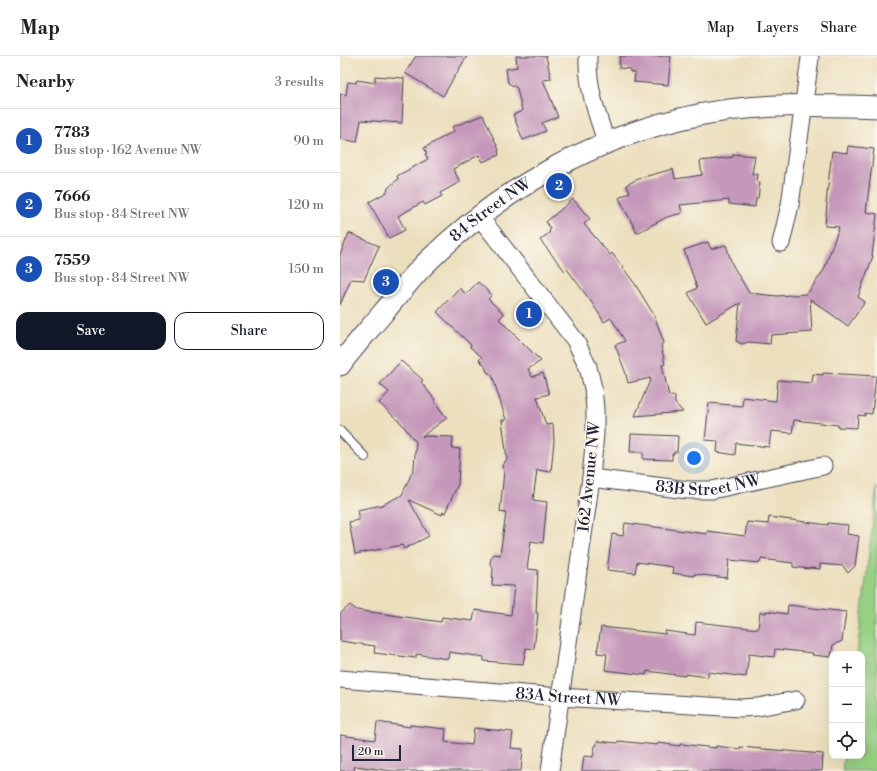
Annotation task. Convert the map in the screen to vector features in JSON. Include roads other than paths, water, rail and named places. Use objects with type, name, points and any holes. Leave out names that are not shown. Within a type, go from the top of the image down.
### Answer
[{"type":"street","points":[[588,56],[588,74],[592,100],[607,144]]},
{"type":"street","points":[[781,243],[790,205],[810,58]]},
{"type":"street","name":"84 Street NW","points":[[341,360],[425,264],[479,216],[513,191],[580,154],[646,129],[699,115],[756,107],[804,105],[877,107]]},
{"type":"street","name":"162 Avenue NW","points":[[479,216],[575,340],[588,367],[593,388],[595,434],[591,478],[550,771]]},
{"type":"street","name":"83B Street NW","points":[[591,478],[688,490],[712,490],[823,466]]},
{"type":"street","name":"83A Street NW","points":[[340,679],[560,698],[740,708],[758,707],[796,700]]},
{"type":"lane","points":[[340,431],[365,457]]},
{"type":"place","name":"7666","points":[[559,186]]},
{"type":"place","name":"7559","points":[[386,282]]},
{"type":"place","name":"7783","points":[[529,314]]}]
